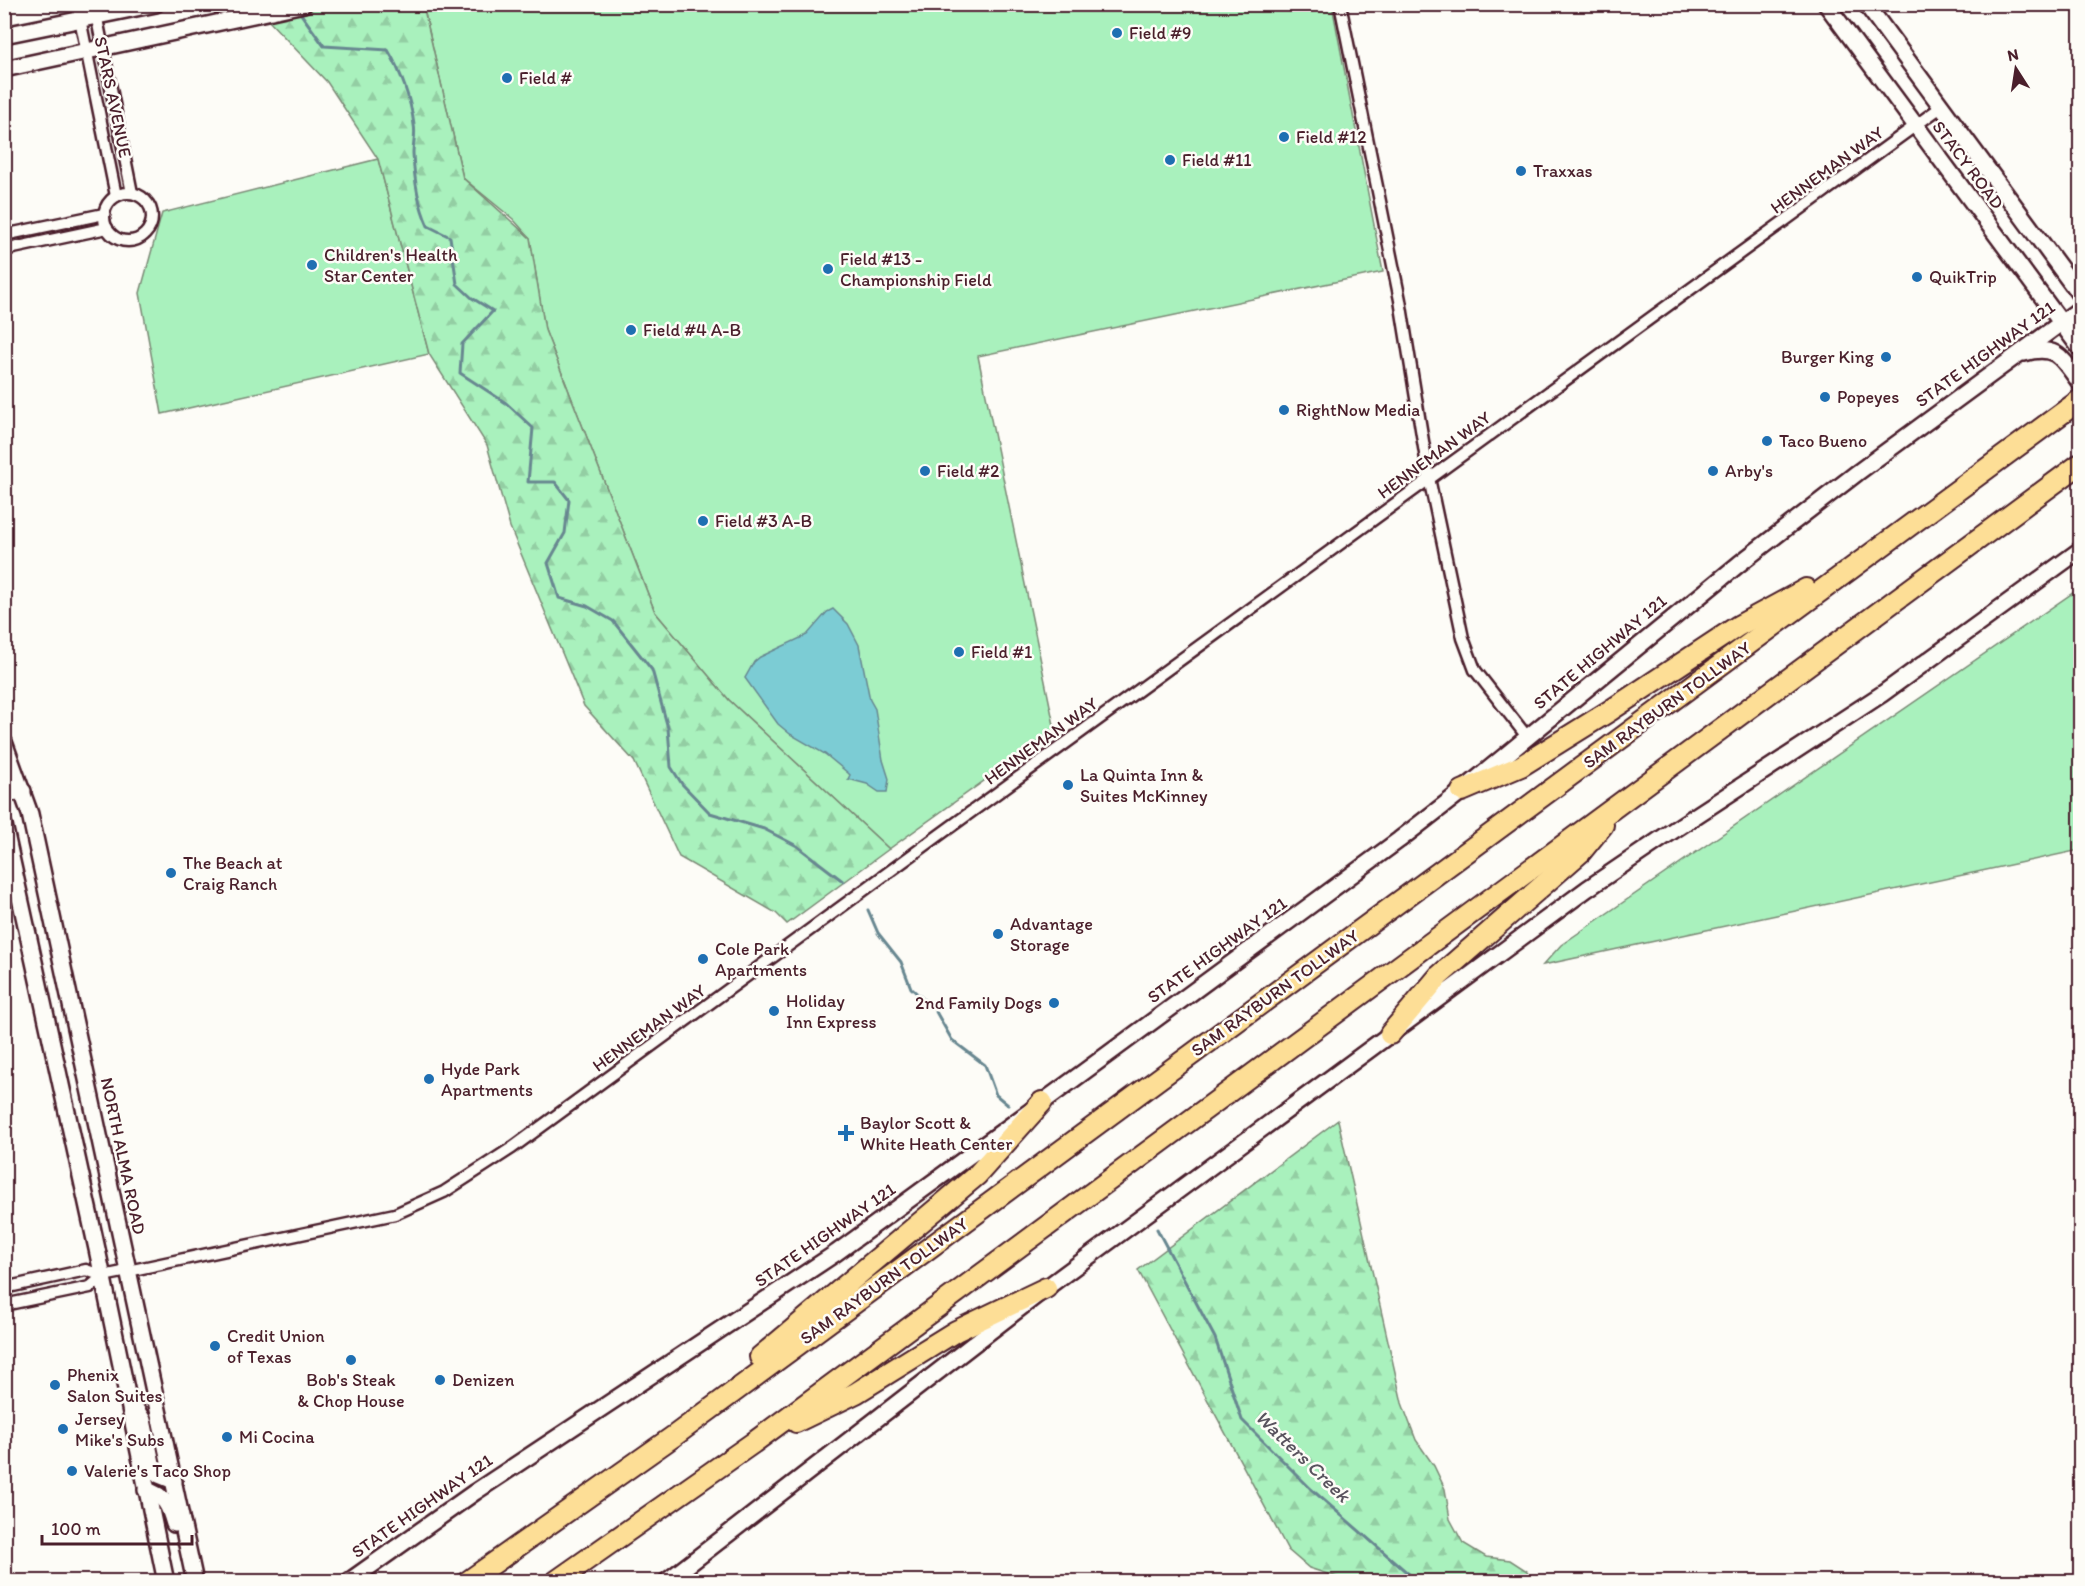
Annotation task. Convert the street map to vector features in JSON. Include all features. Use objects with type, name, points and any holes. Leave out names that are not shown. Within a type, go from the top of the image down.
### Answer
[{"type":"highway","name":"SAM RAYBURN TOLLWAY","points":[[467,1581],[674,1436],[2074,405]]},
{"type":"highway","points":[[555,1581],[753,1443],[2080,464]]},
{"type":"highway","points":[[1462,791],[1521,766],[1738,626],[1869,555]]},
{"type":"highway","points":[[1390,1034],[1439,976],[1581,852],[1622,801]]},
{"type":"highway","points":[[674,1436],[750,1365],[977,1175],[1042,1102]]},
{"type":"highway","points":[[753,1443],[856,1393],[956,1331],[1046,1288]]},
{"type":"main road","points":[[4,35],[80,20],[95,11],[156,4]]},
{"type":"main road","points":[[4,69],[304,4]]},
{"type":"main road","name":"STACY ROAD","points":[[1826,4],[2080,348]]},
{"type":"main road","name":"STACY ROAD","points":[[1866,4],[2080,295]]},
{"type":"main road","name":"STATE HIGHWAY 121","points":[[348,1581],[475,1492],[836,1253],[1399,840],[1528,738],[1739,564],[1867,466],[2080,309]]},
{"type":"main road","points":[[2018,354],[2039,349],[2054,352],[2065,361],[2080,383]]},
{"type":"main road","points":[[666,1581],[1046,1288],[1587,889],[1882,694],[2080,550]]},
{"type":"main road","name":"NORTH ALMA ROAD","points":[[4,742],[23,791],[53,919],[195,1581]]},
{"type":"main road","points":[[4,794],[23,791]]},
{"type":"main road","points":[[4,825],[103,1276],[166,1581]]},
{"type":"main road","points":[[47,1015],[72,1010]]},
{"type":"main road","points":[[127,1393],[143,1420],[152,1463],[159,1475],[174,1481]]},
{"type":"main road","points":[[146,1490],[155,1492],[166,1502],[177,1535],[181,1542],[188,1545]]},
{"type":"street","name":"STARS AVENUE","points":[[77,4],[116,196]]},
{"type":"street","points":[[1340,4],[1400,300],[1429,478],[1463,638],[1475,670],[1528,738]]},
{"type":"street","name":"STARS AVENUE","points":[[95,11],[132,193]]},
{"type":"street","name":"HENNEMAN WAY","points":[[4,1305],[90,1287],[103,1276],[395,1214],[444,1192],[522,1141],[1941,107]]},
{"type":"street","points":[[132,193],[143,198],[151,210],[151,225],[140,238],[124,241],[112,235],[107,228],[104,214],[110,201],[116,196],[132,193]]},
{"type":"street","points":[[4,235],[104,214]]},
{"type":"street","points":[[4,250],[107,228]]},
{"type":"street","name":"HENNEMAN WAY","points":[[4,1288],[86,1270],[103,1276]]},
{"type":"green space","points":[[328,5],[423,5],[463,178],[530,238],[545,330],[655,612],[729,700],[889,849],[787,924],[776,913],[679,857],[634,761],[584,706],[510,527],[487,445],[429,354],[378,159],[327,82],[266,18]]},
{"type":"green space","points":[[423,5],[1332,5],[1383,272],[978,356],[1055,730],[889,849],[729,700],[655,612],[545,330],[530,238],[513,219],[463,178]]},
{"type":"green space","points":[[378,159],[429,354],[162,414],[140,293],[162,213]]},
{"type":"green space","points":[[2080,588],[2080,850],[1543,965],[1561,945]]},
{"type":"green space","points":[[1338,1120],[1402,1403],[1416,1440],[1434,1466],[1445,1489],[1450,1519],[1463,1543],[1486,1557],[1510,1560],[1527,1571],[1532,1581],[1349,1581],[1309,1568],[1288,1550],[1138,1270]]},
{"type":"water","points":[[833,609],[848,624],[859,645],[889,779],[887,792],[879,792],[867,784],[848,779],[850,775],[825,754],[790,734],[778,724],[745,678],[754,662],[760,657],[807,635],[827,612]]},
{"type":"waterway","name":"Watters Creek","points":[[301,14],[324,46],[388,50],[397,67],[413,116],[414,171],[419,200],[428,226],[450,237],[457,284],[472,298],[493,311],[462,344],[460,373],[506,403],[533,428],[528,482],[555,482],[569,500],[565,533],[548,563],[559,598],[587,606],[613,621],[652,670],[668,728],[671,767],[682,784],[710,813],[764,829],[797,846],[844,882]]},
{"type":"waterway","name":"Watters Creek","points":[[868,910],[878,933],[901,962],[911,988],[935,1010],[952,1040],[985,1065],[996,1095],[1008,1105]]},
{"type":"waterway","name":"Watters Creek","points":[[1157,1229],[1215,1338],[1242,1420],[1311,1489],[1418,1582]]},
{"type":"place","name":"Field #9","points":[[1117,33]]},
{"type":"place","name":"Field #","points":[[507,78]]},
{"type":"place","name":"Field #12","points":[[1284,137]]},
{"type":"place","name":"Field #11","points":[[1170,160]]},
{"type":"place","name":"Traxxas","points":[[1521,171]]},
{"type":"place","name":"Children's Health Star Center","points":[[312,265]]},
{"type":"place","name":"Field #13 - Championship Field","points":[[828,269]]},
{"type":"place","name":"QuikTrip","points":[[1917,277]]},
{"type":"place","name":"Field #4 A-B","points":[[631,330]]},
{"type":"place","name":"Burger King","points":[[1886,357]]},
{"type":"place","name":"Popeyes","points":[[1825,397]]},
{"type":"place","name":"RightNow Media","points":[[1284,410]]},
{"type":"place","name":"Taco Bueno","points":[[1767,441]]},
{"type":"place","name":"Field #2","points":[[925,471]]},
{"type":"place","name":"Arby's","points":[[1713,471]]},
{"type":"place","name":"Field #3 A-B","points":[[703,521]]},
{"type":"place","name":"Field #1","points":[[959,652]]},
{"type":"place","name":"La Quinta Inn & Suites McKinney","points":[[1068,785]]},
{"type":"place","name":"The Beach at Craig Ranch","points":[[171,873]]},
{"type":"place","name":"Advantage Storage","points":[[998,934]]},
{"type":"place","name":"Cole Park Apartments","points":[[703,959]]},
{"type":"place","name":"2nd Family Dogs","points":[[1054,1003]]},
{"type":"place","name":"Holiday Inn Express","points":[[774,1011]]},
{"type":"place","name":"Hyde Park Apartments","points":[[429,1079]]},
{"type":"place","name":"Baylor Scott & White Heath Center","points":[[846,1133]]},
{"type":"place","name":"Credit Union of Texas","points":[[215,1346]]},
{"type":"place","name":"Bob's Steak & Chop House","points":[[351,1360]]},
{"type":"place","name":"Denizen","points":[[440,1380]]},
{"type":"place","name":"Phenix Salon Suites","points":[[55,1385]]},
{"type":"place","name":"Jersey Mike's Subs","points":[[63,1429]]},
{"type":"place","name":"Mi Cocina","points":[[227,1437]]},
{"type":"place","name":"Valerie's Taco Shop","points":[[72,1471]]}]
